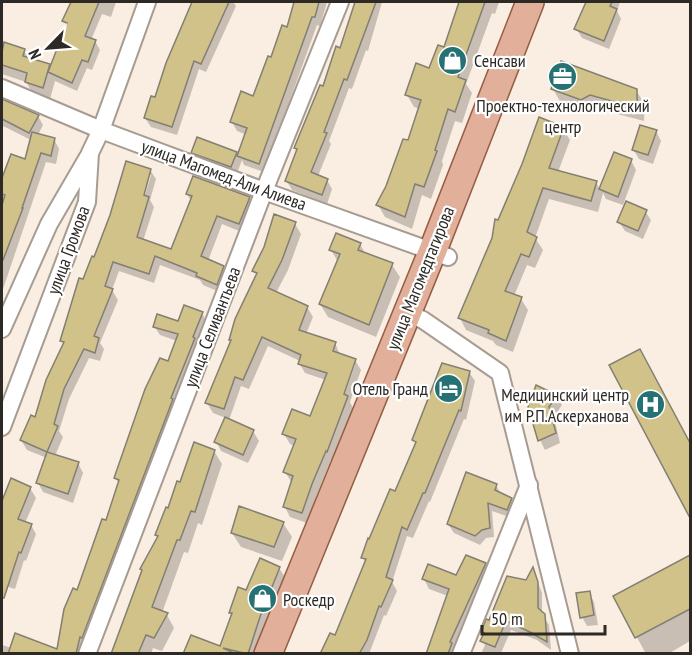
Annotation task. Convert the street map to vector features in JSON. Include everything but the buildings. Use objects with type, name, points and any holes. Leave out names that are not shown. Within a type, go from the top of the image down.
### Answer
[{"type":"main road","name":"улица Магомедтагирова","points":[[441,253],[530,2]]},
{"type":"main road","name":"улица Магомедтагирова","points":[[268,654],[415,316],[547,2]]},
{"type":"main road","name":"улица Магомедтагирова","points":[[287,654],[415,316]]},
{"type":"street","name":"улица Громова","points":[[2,428],[87,202],[90,153],[101,130],[147,2]]},
{"type":"street","name":"улица Селивантьева","points":[[87,654],[264,191],[340,2]]},
{"type":"street","name":"улица Магомед-Али Алиева","points":[[2,88],[101,130],[264,191],[441,253]]},
{"type":"street","points":[[2,329],[49,224],[90,153]]},
{"type":"street","points":[[415,316],[500,373],[570,654]]},
{"type":"street","points":[[461,654],[529,484]]},
{"type":"place","name":"Сенсави","points":[[453,60]]},
{"type":"place","name":"Проектно-технологический центр","points":[[563,76]]},
{"type":"place","name":"Отель Гранд","points":[[449,388]]},
{"type":"place","name":"Медицинский центр им Р.П.Аскерханова","points":[[650,404]]},
{"type":"place","name":"Роскедр","points":[[262,599]]}]
